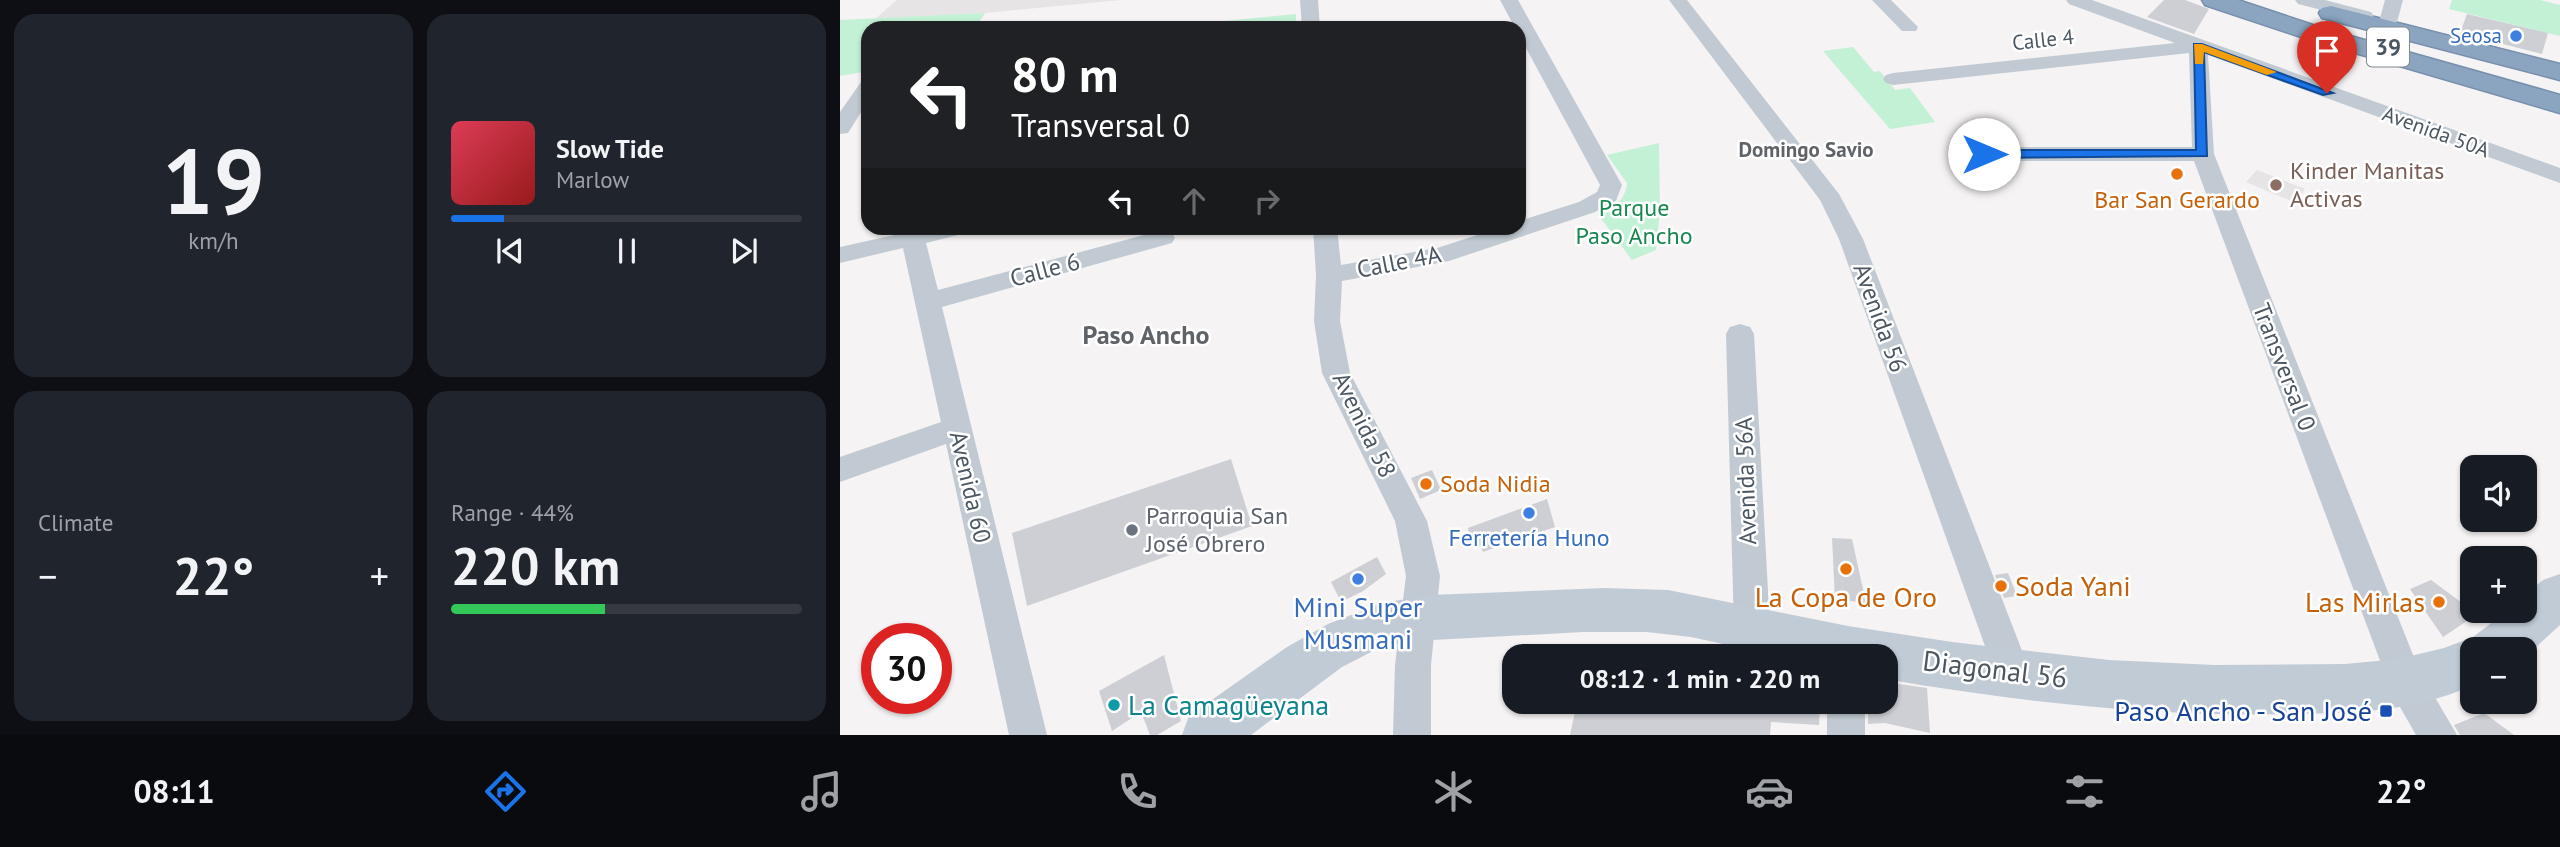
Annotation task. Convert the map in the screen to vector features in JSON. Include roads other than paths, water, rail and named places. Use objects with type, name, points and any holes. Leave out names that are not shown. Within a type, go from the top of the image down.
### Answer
[{"type":"highway","name":"39","points":[[2215,0],[2560,93]]},
{"type":"highway","points":[[2215,0],[2313,33],[2560,104]]},
{"type":"highway","name":"39","points":[[2266,0],[2560,78]]},
{"type":"highway","points":[[2274,0],[2560,72]]},
{"type":"main road","points":[[2512,637],[2560,595]]},
{"type":"main road","name":"Diagonal 56","points":[[1208,735],[1319,656],[1367,630],[1420,617],[1666,612],[1752,628],[1815,644]]},
{"type":"main road","name":"Diagonal 56","points":[[1898,659],[2126,685],[2232,690],[2349,688],[2405,681],[2460,666]]},
{"type":"street","points":[[1309,0],[1310,21]]},
{"type":"street","name":"Calle 4A","points":[[1509,0],[1521,21]]},
{"type":"street","name":"Avenida 56","points":[[1678,0],[1831,199],[1851,239],[2013,674]]},
{"type":"street","points":[[1881,0],[1909,27]]},
{"type":"street","name":"Avenida 50A","points":[[2075,0],[2560,176]]},
{"type":"street","points":[[2304,0],[2560,66]]},
{"type":"street","points":[[2388,22],[2394,0]]},
{"type":"street","name":"Calle 4A","points":[[1526,31],[1611,186],[1608,196],[1587,207],[1526,227]]},
{"type":"street","name":"Calle 4","points":[[1893,79],[2198,46]]},
{"type":"street","name":"Transversal 0","points":[[2198,46],[2203,154],[2405,681]]},
{"type":"street","points":[[840,128],[861,96]]},
{"type":"street","points":[[1984,154],[2203,154]]},
{"type":"street","points":[[840,255],[926,235]]},
{"type":"street","name":"Avenida 58","points":[[1326,235],[1329,275],[1327,321],[1336,373],[1411,522],[1423,576],[1413,665],[1412,735]]},
{"type":"street","name":"Calle 4A","points":[[1329,275],[1440,256],[1503,235]]},
{"type":"street","name":"Avenida 60","points":[[913,238],[1028,735]]},
{"type":"street","name":"Calle 6","points":[[928,302],[1163,238]]},
{"type":"street","name":"Avenida 56A","points":[[1740,334],[1752,628]]},
{"type":"street","points":[[840,470],[956,428]]},
{"type":"street","points":[[2405,681],[2438,735]]},
{"type":"street","points":[[1846,714],[1846,735]]},
{"type":"place","name":"Seosa","points":[[2516,36]]},
{"type":"place","name":"Bar San Gerardo","points":[[2177,174]]},
{"type":"place","name":"Kinder Manitas Activas","points":[[2276,185]]},
{"type":"place","name":"Soda Nidia","points":[[1426,484]]},
{"type":"place","name":"Ferretería Huno","points":[[1529,513]]},
{"type":"place","name":"Parroquia San José Obrero","points":[[1132,530]]},
{"type":"place","name":"La Copa de Oro","points":[[1846,569]]},
{"type":"place","name":"Mini Super Musmani","points":[[1358,579]]},
{"type":"place","name":"Soda Yani","points":[[2001,586]]},
{"type":"place","name":"Las Mirlas","points":[[2439,602]]},
{"type":"place","name":"La Camagüeyana","points":[[1114,705]]},
{"type":"place","name":"Paso Ancho - San José","points":[[2386,711]]},
{"type":"district","name":"Domingo Savio","points":[[1806,150]]},
{"type":"district","name":"Paso Ancho","points":[[1146,335]]},
{"type":"park label","name":"Parque Paso Ancho","points":[[1634,222]]}]
